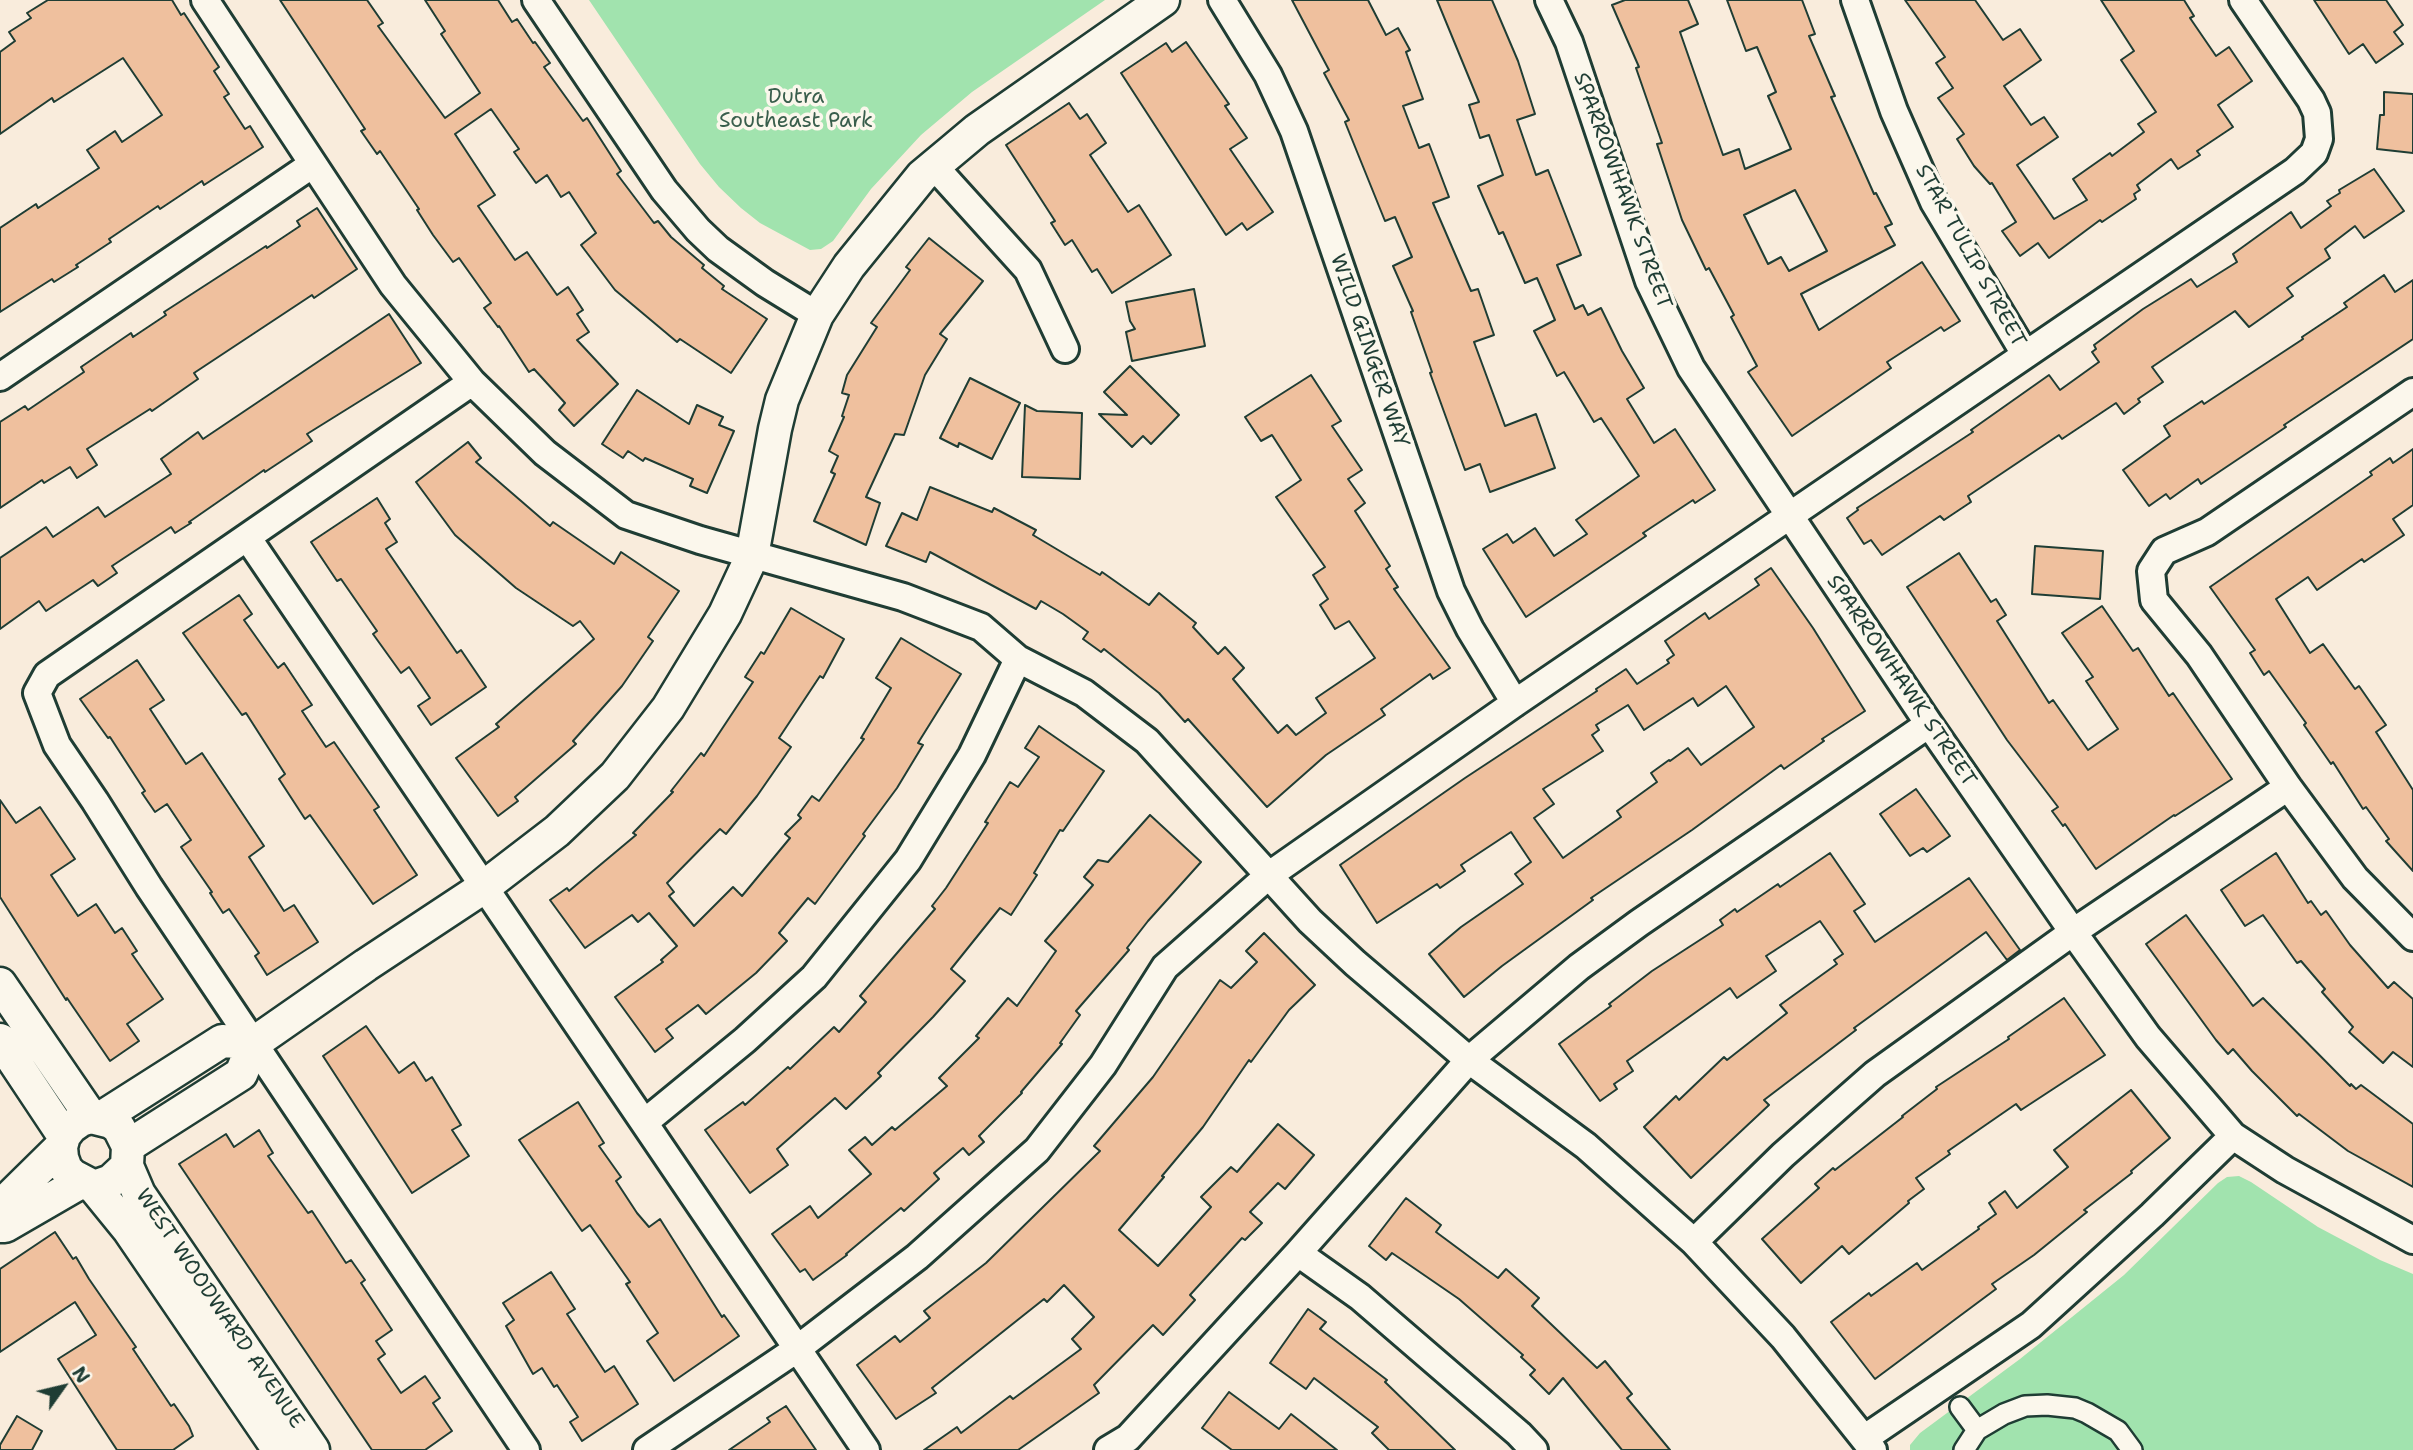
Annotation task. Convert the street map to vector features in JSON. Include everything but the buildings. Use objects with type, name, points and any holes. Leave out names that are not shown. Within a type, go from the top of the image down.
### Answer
[{"type":"street","points":[[205,0],[393,285],[472,382],[545,453],[626,515],[752,555],[903,597],[981,627],[1018,659],[1084,693],[1147,741],[1310,921],[1355,963],[1469,1060],[1586,1146],[1694,1242],[1783,1337],[1869,1444],[2031,1325],[2152,1215],[2233,1136]]},
{"type":"street","points":[[536,0],[664,190],[698,230],[718,249],[765,283],[817,315]]},
{"type":"street","points":[[0,1226],[5,1226],[88,1184],[111,1181],[127,1156],[241,1074],[254,1043],[484,887],[557,831],[615,776],[668,708],[725,614],[752,555],[782,400],[817,315],[857,256],[906,195],[934,166],[977,130],[1163,0]]},
{"type":"street","name":"WILD GINGER WAY","points":[[1222,0],[1268,75],[1294,131],[1451,591],[1470,629],[1516,703]]},
{"type":"street","name":"SPARROWHAWK STREET","points":[[1549,0],[1569,42],[1649,281],[1691,368],[1929,724],[2073,932],[2148,1037],[2233,1136],[2285,1170],[2413,1240]]},
{"type":"street","name":"STAR TULIP STREET","points":[[1854,0],[1894,111],[1934,202],[2025,354]]},
{"type":"street","points":[[647,1450],[797,1349],[917,1257],[1037,1150],[1103,1065],[1165,967],[1268,876],[1516,703],[2295,171],[2314,153],[2319,139],[2317,113],[2311,100],[2243,0]]},
{"type":"street","points":[[0,377],[313,164]]},
{"type":"street","points":[[934,166],[1028,270],[1065,349]]},
{"type":"street","points":[[472,382],[47,675],[37,693],[57,746],[526,1450]]},
{"type":"street","points":[[2413,391],[2207,532],[2164,551],[2151,571],[2154,600],[2199,655],[2288,787],[2355,878],[2413,937]]},
{"type":"street","points":[[247,537],[866,1450]]},
{"type":"street","points":[[645,1122],[745,1040],[814,977],[831,956],[908,860],[972,755],[1018,659]]},
{"type":"street","points":[[1126,1446],[1469,1060],[1579,967],[1639,923],[1929,724]]},
{"type":"street","points":[[1694,1242],[1783,1155],[1875,1074],[2073,932],[2288,787]]},
{"type":"street","points":[[0,984],[96,1118],[119,1128],[127,1156]]},
{"type":"street","points":[[0,1040],[63,1141],[62,1158],[66,1169],[88,1184]]},
{"type":"street","points":[[0,1207],[63,1141],[71,1126],[81,1120],[96,1118],[222,1041],[254,1043]]},
{"type":"street","name":"WEST WOODWARD AVENUE","points":[[127,1156],[139,1194],[313,1450]]},
{"type":"street","name":"WEST WOODWARD AVENUE","points":[[88,1184],[129,1230],[279,1450]]},
{"type":"street","points":[[1298,1254],[1360,1297],[1519,1434],[1534,1450]]},
{"type":"street","points":[[1964,1450],[1977,1430],[2004,1414],[2025,1406],[2047,1405],[2076,1408],[2118,1431],[2132,1450]]},
{"type":"street","points":[[1960,1407],[1977,1430]]},
{"type":"green space","name":"Dutra Southeast Park","points":[[589,0],[1105,0],[972,92],[921,135],[871,189],[833,241],[821,249],[810,250],[760,223],[719,187],[700,164]]},
{"type":"green space","points":[[2239,1176],[2318,1227],[2413,1274],[2413,1450],[1910,1450],[1910,1445],[1920,1433],[2020,1359],[2124,1275],[2218,1183],[2227,1177]]}]
